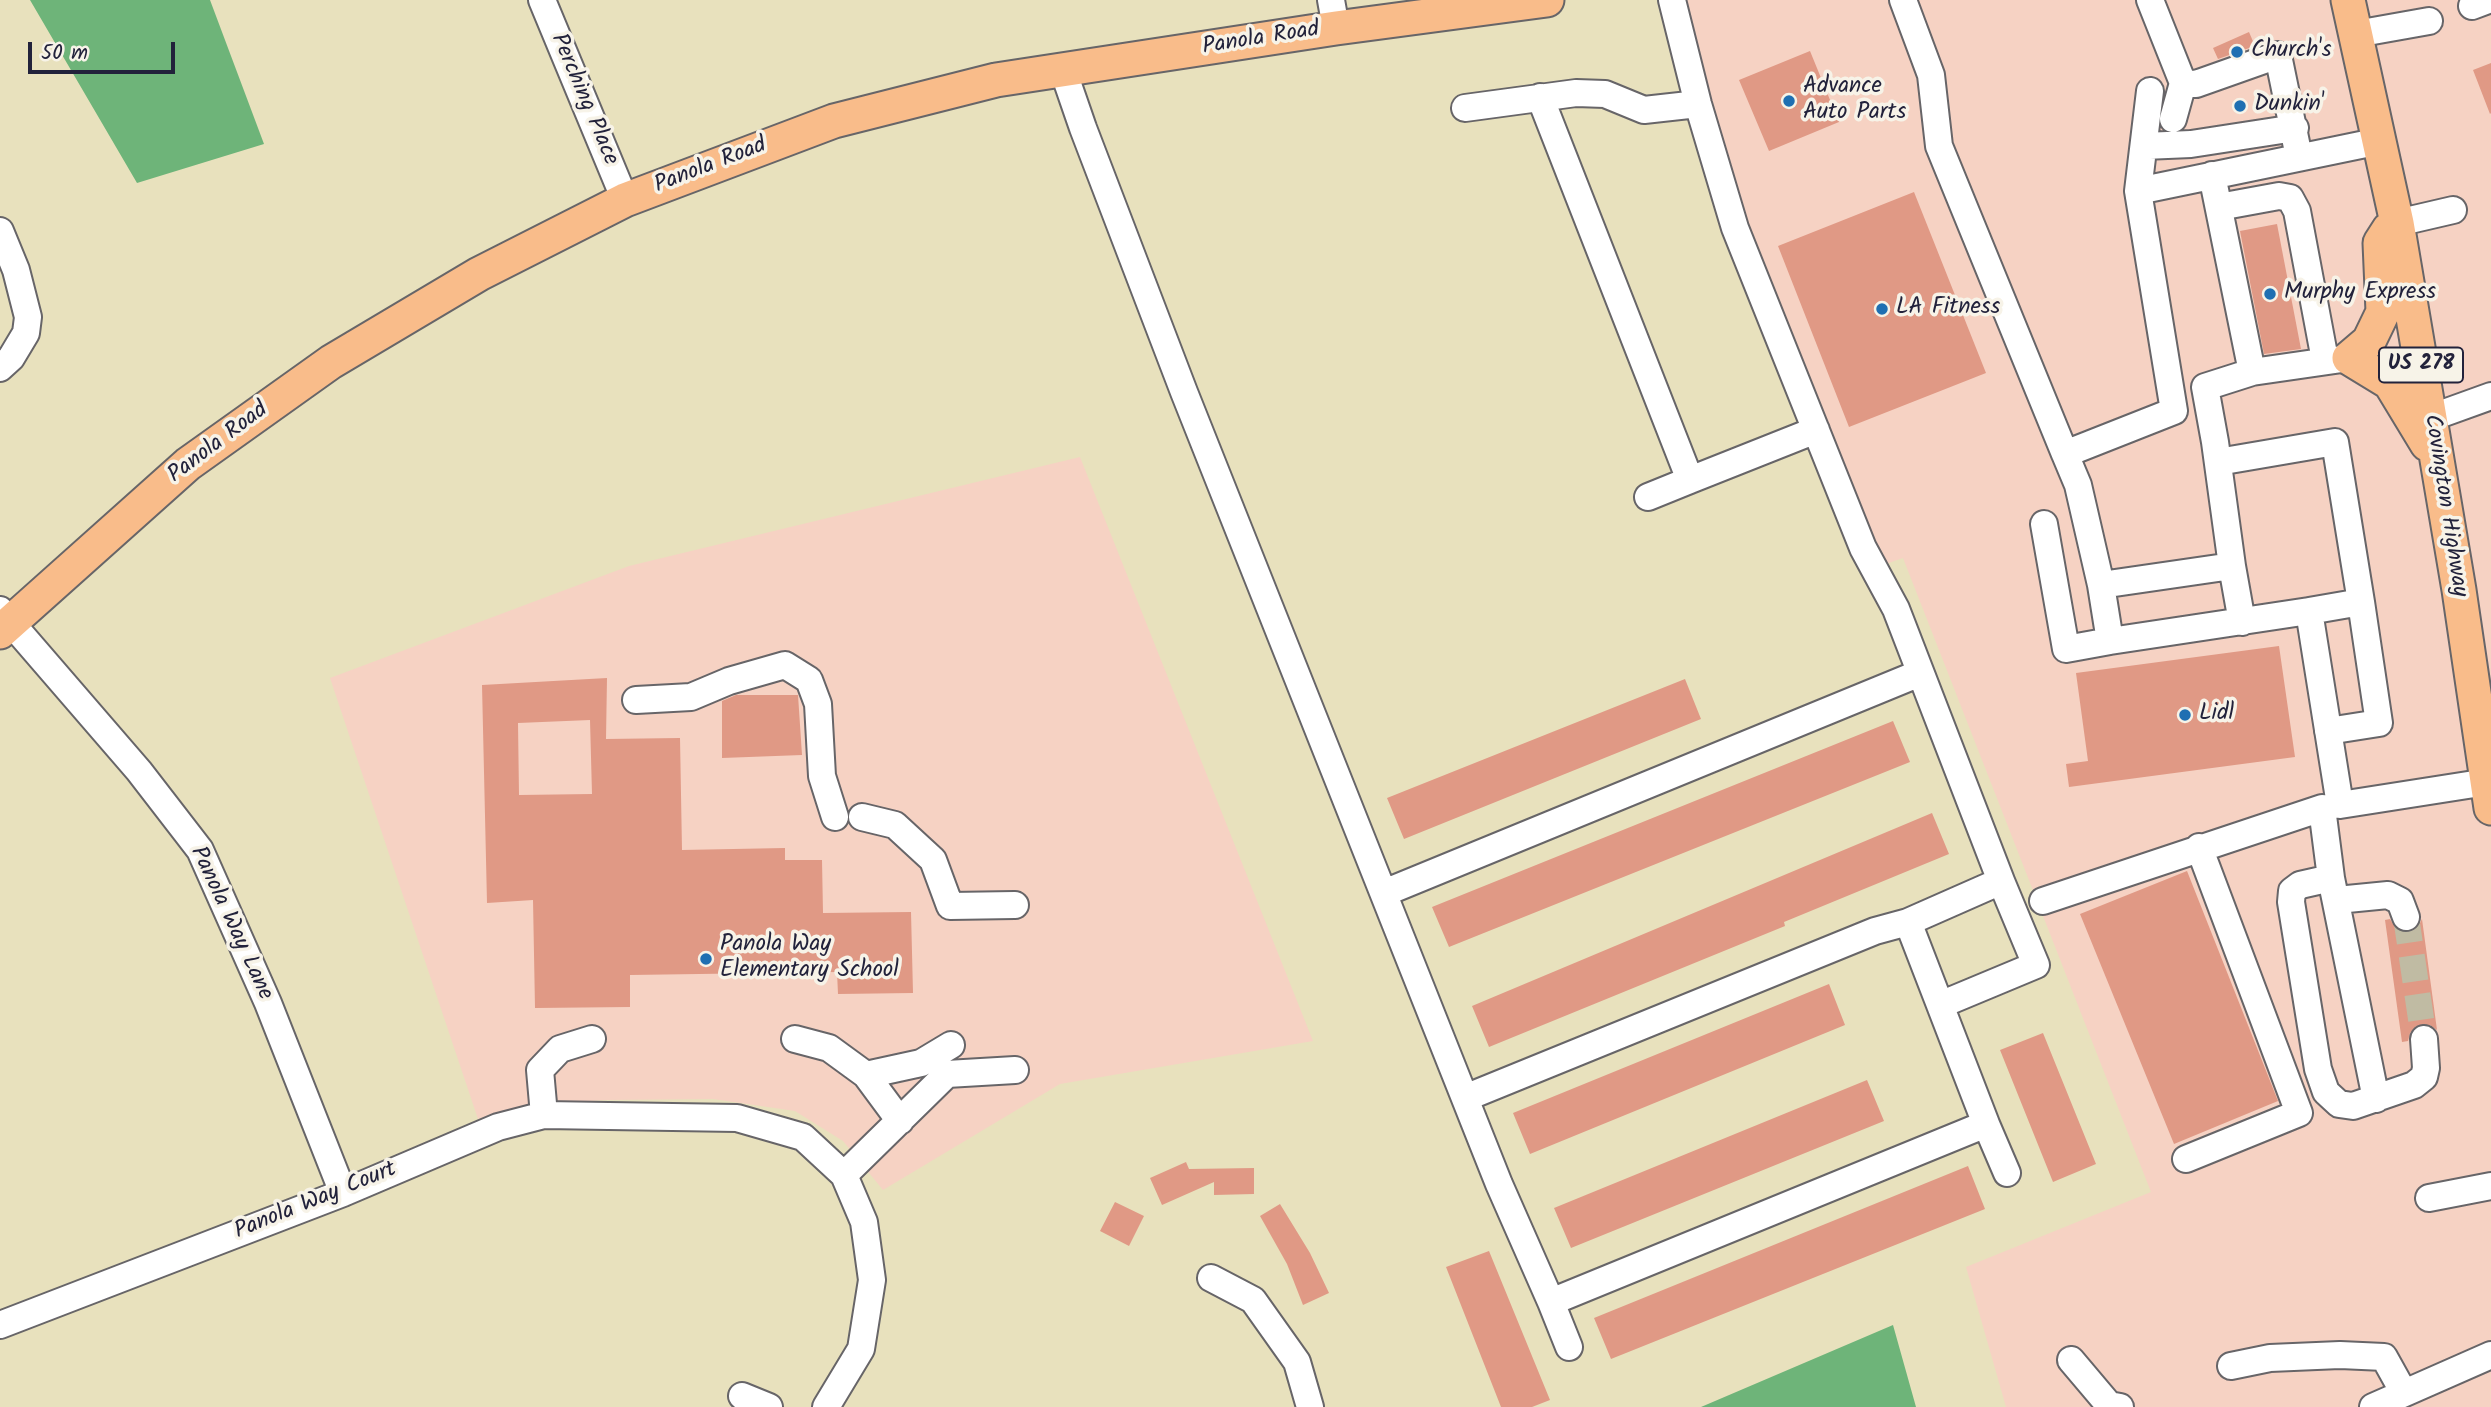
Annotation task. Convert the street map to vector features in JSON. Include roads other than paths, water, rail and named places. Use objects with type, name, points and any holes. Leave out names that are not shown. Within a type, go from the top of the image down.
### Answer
[{"type":"main road","name":"Panola Road","points":[[4,621],[188,464],[331,362],[479,274],[625,200],[834,121],[996,80],[1063,70],[1334,14],[1547,0]]},
{"type":"main road","name":"Covington Highway","points":[[2348,0],[2397,223],[2487,748],[2489,795]]},
{"type":"main road","points":[[2337,359],[2370,341],[2383,312],[2380,243],[2385,232],[2397,223]]},
{"type":"main road","points":[[2337,359],[2390,383],[2438,464]]},
{"type":"street","name":"Perching Place","points":[[541,0],[625,200]]},
{"type":"street","points":[[1672,0],[1698,104],[1735,228],[1863,548],[1896,609],[2036,965],[1940,1004]]},
{"type":"street","points":[[1903,0],[1931,75],[1939,146],[2078,485],[2101,585],[2110,640]]},
{"type":"street","points":[[2145,134],[2173,119],[2183,83],[2150,0]]},
{"type":"street","points":[[2356,34],[2429,21]]},
{"type":"street","points":[[2183,83],[2196,85],[2278,55],[2299,157]]},
{"type":"street","points":[[1063,70],[1184,393],[1465,1098],[1569,1347]]},
{"type":"street","points":[[2064,454],[2174,411],[2138,191],[2150,91]]},
{"type":"street","points":[[1465,108],[1539,97],[1605,94],[1644,110],[1698,104]]},
{"type":"street","points":[[1539,97],[1690,480]]},
{"type":"street","points":[[2173,119],[2191,144]]},
{"type":"street","points":[[2145,134],[2191,144],[2295,128]]},
{"type":"street","points":[[2138,191],[2380,141]]},
{"type":"street","points":[[2212,175],[2252,372]]},
{"type":"street","points":[[2171,394],[2252,372],[2337,359],[2297,211],[2290,198],[2279,196],[2219,207]]},
{"type":"street","points":[[2397,223],[2453,210]]},
{"type":"street","points":[[0,231],[16,270],[28,317],[26,333],[11,358],[0,368]]},
{"type":"street","points":[[2204,387],[2242,622]]},
{"type":"street","points":[[2430,418],[2491,396]]},
{"type":"street","points":[[1648,497],[1816,430]]},
{"type":"street","points":[[2218,462],[2335,442],[2379,723],[2328,731]]},
{"type":"street","points":[[2044,524],[2066,649],[2361,602]]},
{"type":"street","points":[[2101,585],[2232,566]]},
{"type":"street","points":[[2309,611],[2340,804],[2489,795]]},
{"type":"street","name":"Panola Way Lane","points":[[4,621],[139,771],[200,850],[268,1003],[343,1193]]},
{"type":"street","points":[[636,700],[691,697],[729,681],[785,665],[809,680],[818,704],[822,776],[835,817]]},
{"type":"street","points":[[1384,893],[1920,673]]},
{"type":"street","points":[[2043,901],[2322,808],[2334,889],[2376,1099]]},
{"type":"street","points":[[862,817],[895,825],[933,860],[950,906],[1015,905]]},
{"type":"street","points":[[2186,1158],[2299,1113],[2199,847]]},
{"type":"street","points":[[1465,1098],[1875,931],[1908,922],[2001,881]]},
{"type":"street","points":[[2406,917],[2400,901],[2388,895],[2300,884],[2292,891],[2301,975],[2318,1069],[2326,1093],[2339,1104],[2353,1106],[2414,1085],[2424,1077],[2424,1039]]},
{"type":"street","points":[[1908,922],[2007,1173]]},
{"type":"street","points":[[544,1115],[540,1070],[560,1049],[592,1039]]},
{"type":"street","points":[[795,1039],[829,1048],[866,1075],[900,1121]]},
{"type":"street","points":[[866,1075],[921,1063],[951,1045]]},
{"type":"street","points":[[826,1407],[860,1349],[873,1280],[864,1222],[844,1175],[947,1074],[1015,1070]]},
{"type":"street","name":"Panola Way Court","points":[[0,1325],[343,1193],[498,1127],[544,1115],[737,1118],[803,1137],[844,1175]]},
{"type":"street","points":[[1551,1301],[1986,1124]]},
{"type":"street","points":[[2429,1198],[2491,1186]]},
{"type":"street","points":[[1211,1278],[1253,1300],[1297,1362],[1310,1407]]},
{"type":"street","points":[[2373,1407],[2491,1354]]},
{"type":"street","points":[[2231,1366],[2270,1358],[2340,1355],[2384,1357],[2404,1393]]},
{"type":"street","points":[[2071,1360],[2109,1405],[2120,1407]]},
{"type":"street","points":[[742,1396],[769,1407]]},
{"type":"tunnel","points":[[2406,917],[2424,1039]]},
{"type":"place","name":"Church's","points":[[2237,52]]},
{"type":"place","name":"Advance Auto Parts","points":[[1789,101]]},
{"type":"place","name":"Dunkin'","points":[[2240,106]]},
{"type":"place","name":"Murphy Express","points":[[2270,294]]},
{"type":"place","name":"LA Fitness","points":[[1882,309]]},
{"type":"place","name":"Lidl","points":[[2185,715]]},
{"type":"place","name":"Panola Way Elementary School","points":[[706,959]]}]
